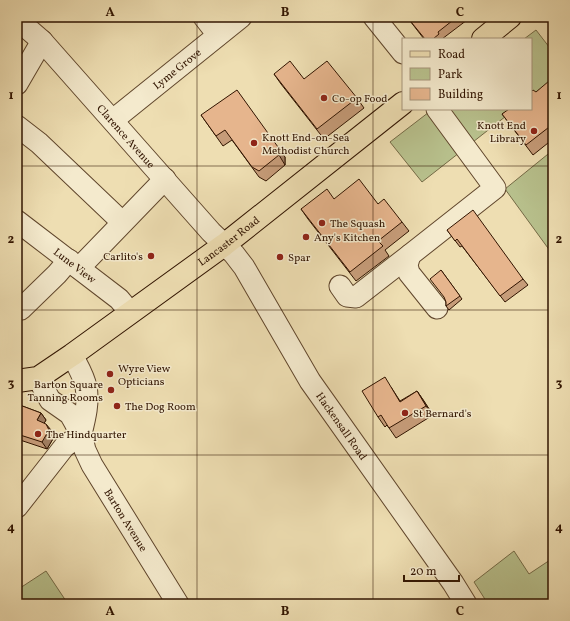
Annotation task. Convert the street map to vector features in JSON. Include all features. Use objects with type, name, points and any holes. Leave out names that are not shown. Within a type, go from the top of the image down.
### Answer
[{"type":"main road","points":[[484,38],[510,17]]},
{"type":"main road","name":"Lancaster Road","points":[[44,375],[224,245],[402,104]]},
{"type":"main road","points":[[17,381],[44,375]]},
{"type":"street","points":[[204,17],[218,35]]},
{"type":"street","name":"Lyme Grove","points":[[113,120],[241,17]]},
{"type":"street","points":[[374,17],[402,52]]},
{"type":"street","points":[[17,84],[29,30]]},
{"type":"street","name":"Clarence Avenue","points":[[29,30],[113,120],[224,245]]},
{"type":"street","points":[[340,286],[347,296],[356,297],[495,188],[438,110]]},
{"type":"street","points":[[17,126],[39,143],[122,222]]},
{"type":"street","points":[[17,307],[21,309],[58,274],[74,264],[122,222],[165,179]]},
{"type":"street","name":"Lune View","points":[[17,221],[119,299],[130,312]]},
{"type":"street","name":"Hackensall Road","points":[[224,245],[234,254],[244,267],[310,381],[448,577],[462,602]]},
{"type":"street","points":[[410,255],[407,265],[409,273],[437,308]]},
{"type":"street","points":[[17,507],[64,447],[81,434],[87,403],[86,386],[72,355]]},
{"type":"street","name":"Barton Avenue","points":[[44,375],[50,400],[70,414],[81,434],[85,450],[92,465],[178,604]]},
{"type":"green space","points":[[536,30],[553,52],[553,79],[532,95],[532,38],[525,38]]},
{"type":"green space","points":[[432,110],[514,110],[422,182],[390,142]]},
{"type":"green space","points":[[553,150],[553,255],[505,189]]},
{"type":"green space","points":[[514,551],[529,574],[553,558],[553,604],[488,604],[474,582]]},
{"type":"green space","points":[[46,571],[68,604],[17,604],[17,590]]},
{"type":"building","points":[[407,17],[457,17],[438,32],[439,34],[434,38],[424,38]]},
{"type":"building","name":"Co-op Food","points":[[290,61],[304,79],[327,61],[357,98],[317,129],[274,74]]},
{"type":"building","name":"Knott End Library","points":[[549,81],[553,86],[553,124],[526,145],[502,114],[508,110],[532,110],[532,91],[533,90],[536,92]]},
{"type":"building","name":"Knott End-on-Sea Methodist Church","points":[[237,90],[278,147],[279,155],[259,171],[252,167],[225,130],[216,136],[201,115]]},
{"type":"building","points":[[359,179],[378,204],[384,199],[402,222],[378,241],[383,246],[350,272],[301,209],[327,189],[334,199]]},
{"type":"building","points":[[473,210],[523,279],[500,296],[457,239],[455,241],[447,230]]},
{"type":"building","points":[[441,270],[460,296],[446,306],[444,297],[430,279]]},
{"type":"building","name":"St Bernard's","points":[[385,377],[400,402],[417,391],[426,406],[389,428],[381,415],[378,417],[362,391]]},
{"type":"building","points":[[17,404],[41,413],[37,420],[46,424],[49,430],[42,442],[17,434]]},
{"type":"place","name":"Co-op Food","points":[[324,98]]},
{"type":"place","name":"Knott End Library","points":[[534,131]]},
{"type":"place","name":"Knott End-on-Sea Methodist Church","points":[[254,143]]},
{"type":"place","name":"The Squash","points":[[322,223]]},
{"type":"place","name":"Any's Kitchen","points":[[306,237]]},
{"type":"place","name":"Carlito's","points":[[151,256]]},
{"type":"place","name":"Spar","points":[[280,257]]},
{"type":"place","name":"Wyre View Opticians","points":[[110,374]]},
{"type":"place","name":"Barton Square Tanning Rooms","points":[[111,390]]},
{"type":"place","name":"The Dog Room","points":[[117,406]]},
{"type":"place","name":"St Bernard's","points":[[405,413]]},
{"type":"place","name":"The Hindquarter","points":[[38,434]]}]
